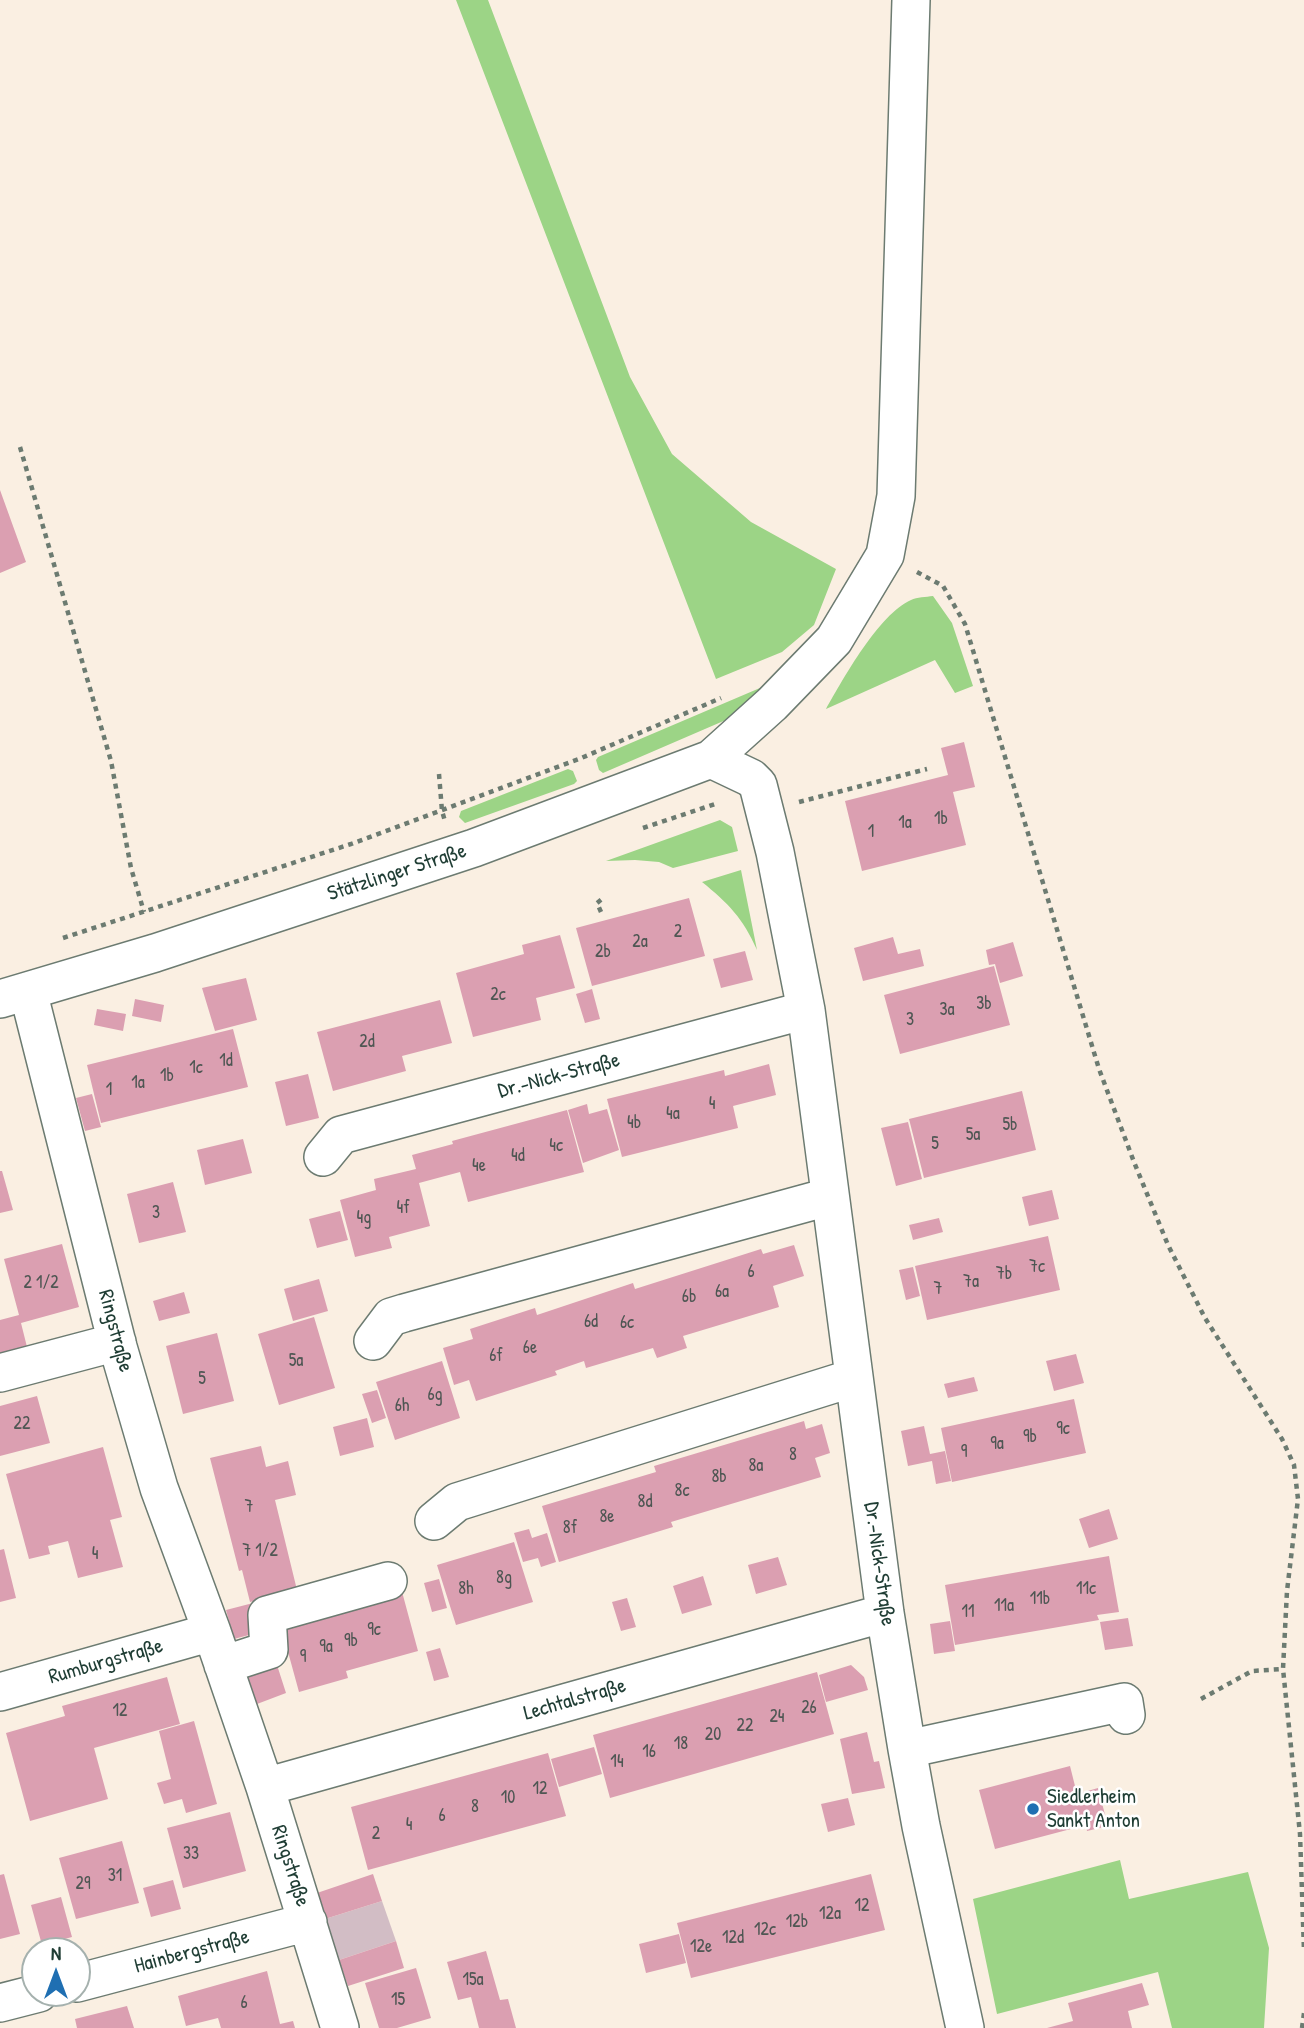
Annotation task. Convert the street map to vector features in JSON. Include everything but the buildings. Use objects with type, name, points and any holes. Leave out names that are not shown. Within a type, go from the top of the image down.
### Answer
[{"type":"street","points":[[885,555],[896,496],[911,0]]},
{"type":"street","name":"Stätzlinger Straße","points":[[14,995],[155,953],[455,854],[599,803],[711,759],[772,704],[834,640],[885,555]]},
{"type":"street","name":"Dr.-Nick-Straße","points":[[711,759],[751,778],[758,785],[766,811],[806,1010],[828,1197],[885,1613],[920,1826],[965,2028]]},
{"type":"street","name":"Ringstraße","points":[[14,995],[159,1489],[218,1648],[265,1787],[340,2028]]},
{"type":"street","name":"Dr.-Nick-Straße","points":[[323,1157],[341,1135],[806,1010]]},
{"type":"street","points":[[373,1341],[391,1317],[828,1197]]},
{"type":"street","points":[[0,1373],[117,1342]]},
{"type":"street","points":[[434,1521],[457,1502],[853,1378]]},
{"type":"street","points":[[218,1648],[269,1650],[267,1615],[388,1581]]},
{"type":"street","name":"Lechtalstraße","points":[[265,1787],[885,1613]]},
{"type":"street","name":"Rumburgstraße","points":[[0,1692],[218,1648]]},
{"type":"street","points":[[907,1749],[1124,1702],[1126,1715]]},
{"type":"street","name":"Hainbergstraße","points":[[91,1979],[308,1922]]},
{"type":"street","points":[[0,2004],[21,1998]]},
{"type":"path","points":[[20,447],[111,761],[131,868],[144,912]]},
{"type":"path","points":[[885,555],[943,586],[965,624],[1099,1069],[1134,1161],[1168,1245],[1205,1318],[1282,1439],[1294,1465],[1298,1499],[1287,1591],[1283,1668],[1300,1835],[1304,1951]]},
{"type":"path","points":[[53,942],[351,844],[442,811],[579,759],[724,696]]},
{"type":"path","points":[[766,811],[928,769]]},
{"type":"path","points":[[439,774],[442,811],[455,854]]},
{"type":"path","points":[[601,912],[597,903],[602,898]]},
{"type":"path","points":[[1200,1699],[1252,1671],[1283,1668]]},
{"type":"path","points":[[1302,2028],[1304,2014]]},
{"type":"shaded area","points":[[382,1901],[396,1941],[339,1960],[325,1919]]},
{"type":"green space","points":[[456,0],[488,0],[630,377],[672,454],[751,522],[836,569],[814,625],[782,652],[716,679]]},
{"type":"green space","points":[[933,596],[952,623],[973,686],[955,693],[935,660],[826,709],[863,648],[887,619],[911,600]]},
{"type":"green space","points":[[774,682],[749,710],[603,773],[599,770],[596,760],[598,757]]},
{"type":"green space","points":[[568,769],[573,771],[577,781],[574,784],[465,823],[459,817],[461,811]]},
{"type":"green space","points":[[720,820],[732,827],[738,851],[673,868],[659,862],[606,861]]},
{"type":"green space","points":[[741,870],[757,950],[734,912],[702,882]]},
{"type":"green space","points":[[1120,1860],[1129,1899],[1248,1872],[1269,1948],[1264,2028],[1172,2028],[1158,1972],[997,2014],[973,1899]]},
{"type":"place","name":"Siedlerheim Sankt Anton","points":[[1033,1809]]}]
